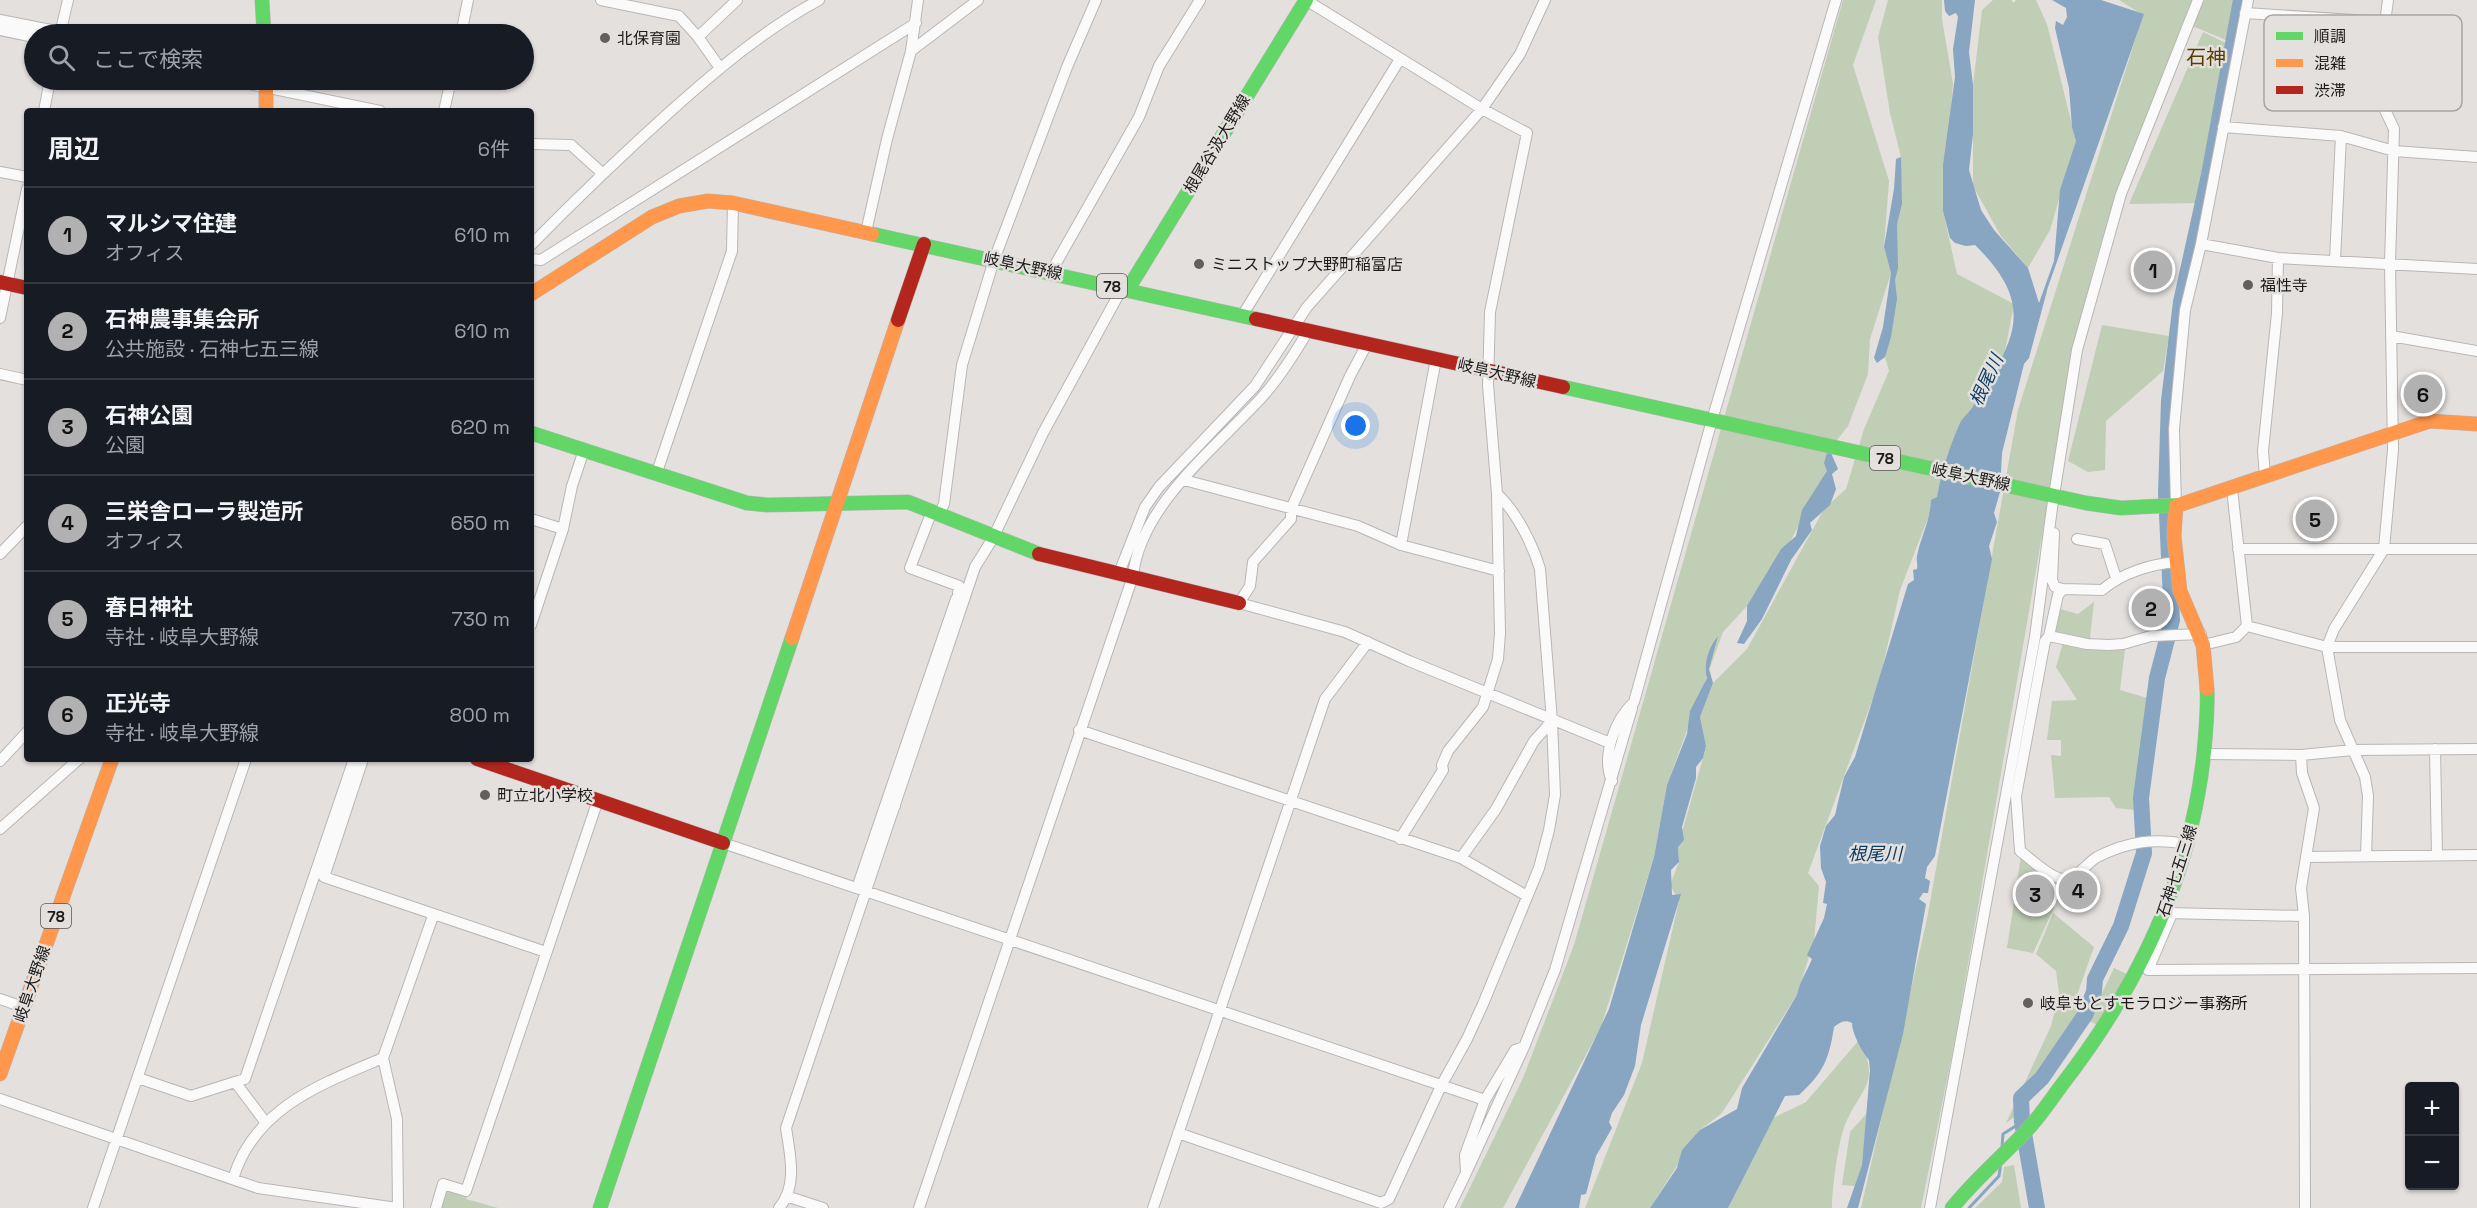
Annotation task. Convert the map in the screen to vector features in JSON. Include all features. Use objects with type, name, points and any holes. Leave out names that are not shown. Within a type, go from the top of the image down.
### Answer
[{"type":"main road","points":[[262,0],[263,24]]},
{"type":"main road","name":"根尾谷汲大野線","points":[[1128,289],[1306,0]]},
{"type":"main road","points":[[266,90],[266,108]]},
{"type":"main road","name":"岐阜大野線","points":[[534,292],[652,217],[678,206],[708,201],[733,203],[1719,422],[2121,508],[2169,506],[2232,489],[2392,432],[2430,421],[2477,423]]},
{"type":"main road","points":[[600,1208],[924,244]]},
{"type":"main road","points":[[4,283],[24,287]]},
{"type":"main road","points":[[534,434],[747,503],[768,505],[908,502],[1037,554],[1239,603]]},
{"type":"main road","name":"石神七五三線","points":[[1952,1208],[1971,1184],[2028,1129],[2088,1052],[2109,1022],[2168,914],[2188,844],[2204,754],[2208,706],[2202,640],[2180,591],[2171,562],[2174,536],[2169,506]]},
{"type":"main road","name":"岐阜大野線","points":[[0,1074],[111,762]]},
{"type":"main road","points":[[489,762],[723,843]]},
{"type":"street","points":[[65,24],[68,0]]},
{"type":"street","points":[[463,24],[468,0]]},
{"type":"street","points":[[601,0],[679,16],[698,36],[720,68]]},
{"type":"street","points":[[698,36],[737,0]]},
{"type":"street","points":[[534,242],[602,173],[720,68],[782,23],[819,0]]},
{"type":"street","points":[[866,232],[887,139],[911,51],[918,0]]},
{"type":"street","points":[[911,51],[978,0]]},
{"type":"street","points":[[962,594],[959,586],[910,568],[936,513],[944,504],[962,365],[994,260],[1067,67],[1096,0]]},
{"type":"street","points":[[1051,272],[1138,117],[1159,66],[1200,0]]},
{"type":"street","points":[[1306,0],[1482,109],[1527,134],[1528,140],[1493,290],[1488,371],[1497,494],[1499,651],[1489,693],[1471,725],[1448,751],[1442,765],[1443,770],[1400,839]]},
{"type":"street","points":[[1119,573],[1145,507],[1159,487],[1255,386],[1272,363],[1292,327],[1482,109],[1520,54],[1545,0]]},
{"type":"street","points":[[1449,1208],[1524,1047],[1555,970],[1719,422],[1836,0]]},
{"type":"street","points":[[1930,1208],[2035,637],[2050,525],[2049,494],[2077,350],[2100,262],[2127,178],[2198,0]]},
{"type":"street","points":[[2169,506],[2185,310],[2201,244],[2248,0]]},
{"type":"street","points":[[2386,15],[2388,0]]},
{"type":"street","points":[[2245,13],[2276,15]]},
{"type":"street","points":[[0,20],[24,25]]},
{"type":"street","points":[[534,259],[540,260],[916,23]]},
{"type":"street","points":[[0,30],[24,35]]},
{"type":"street","points":[[1242,316],[1400,59]]},
{"type":"street","points":[[45,108],[48,90]]},
{"type":"street","points":[[294,90],[368,108]]},
{"type":"street","points":[[445,108],[449,90]]},
{"type":"street","points":[[2366,855],[2365,777],[2335,700],[2327,647],[2334,629],[2384,549],[2392,432],[2390,263],[2394,151],[2394,129],[2385,111]]},
{"type":"street","points":[[2223,127],[2341,136],[2394,151],[2477,157]]},
{"type":"street","points":[[2336,260],[2341,136]]},
{"type":"street","points":[[534,144],[571,145],[602,173]]},
{"type":"street","points":[[0,172],[24,176]]},
{"type":"street","points":[[0,318],[4,283],[24,201]]},
{"type":"street","points":[[657,472],[732,251],[733,203]]},
{"type":"street","points":[[2201,244],[2278,258],[2477,270]]},
{"type":"street","points":[[2265,476],[2263,451],[2277,313],[2278,258]]},
{"type":"street","points":[[779,1208],[786,1196],[792,1171],[786,1128],[862,890],[962,594],[993,538],[1060,402],[1120,292],[1128,289]]},
{"type":"street","points":[[919,1208],[1008,939],[1133,576],[1142,543],[1160,505],[1265,393],[1308,331]]},
{"type":"street","points":[[2391,336],[2477,351]]},
{"type":"street","points":[[1367,344],[1350,376],[1291,509],[1292,519],[1253,562],[1250,586],[1239,603],[1346,632],[1552,721],[1610,743]]},
{"type":"street","points":[[1401,545],[1436,359]]},
{"type":"street","points":[[0,374],[24,379]]},
{"type":"street","points":[[534,616],[563,529],[572,486],[584,450]]},
{"type":"street","points":[[1184,480],[1358,526],[1401,545],[1499,571]]},
{"type":"street","points":[[2232,489],[2247,626]]},
{"type":"street","points":[[1178,1133],[1381,1203],[1389,1199],[1441,1086],[1467,1039],[1539,868],[1555,795],[1552,721],[1539,569],[1536,558],[1506,501],[1497,494]]},
{"type":"street","points":[[534,520],[563,529]]},
{"type":"street","points":[[2050,525],[2055,535],[2052,580],[2055,587],[2102,590],[2116,578],[2171,562]]},
{"type":"street","points":[[0,554],[24,529]]},
{"type":"street","points":[[2077,539],[2105,544],[2116,578]]},
{"type":"street","points":[[2238,549],[2477,549]]},
{"type":"street","points":[[2063,589],[2058,595],[2049,636],[2045,641],[2016,796],[2020,850],[2059,879],[2068,879],[2096,858],[2134,843],[2160,839],[2188,844]]},
{"type":"street","points":[[2049,636],[2087,644],[2109,645],[2123,644],[2151,636],[2202,640],[2236,637],[2247,626]]},
{"type":"street","points":[[2247,626],[2327,647],[2477,646]]},
{"type":"street","points":[[1153,1208],[1325,699],[1368,642]]},
{"type":"street","points":[[1612,781],[1608,772],[1610,743],[1626,709],[1634,702]]},
{"type":"street","points":[[1461,858],[1496,809],[1534,741],[1552,721]]},
{"type":"street","points":[[1079,730],[1461,858],[1527,896]]},
{"type":"street","points":[[0,761],[24,735]]},
{"type":"street","points":[[2435,749],[2437,855]]},
{"type":"street","points":[[2204,754],[2301,755],[2353,750],[2477,749]]},
{"type":"street","points":[[2301,755],[2305,782],[2314,808],[2301,888],[2304,916],[2305,1208]]},
{"type":"street","points":[[0,829],[76,762]]},
{"type":"street","points":[[93,1208],[245,762]]},
{"type":"street","points":[[138,1078],[191,1096],[245,1079],[353,762]]},
{"type":"street","points":[[362,762],[324,878],[546,952]]},
{"type":"street","points":[[436,1208],[443,1184],[466,1191],[598,800]]},
{"type":"street","points":[[723,843],[1485,1100]]},
{"type":"street","points":[[2306,857],[2477,855]]},
{"type":"street","points":[[2304,916],[2168,914],[2148,970],[2477,968]]},
{"type":"street","points":[[0,1099],[258,1188],[398,1208],[397,1119],[384,1058],[433,916]]},
{"type":"street","points":[[0,999],[24,1007]]},
{"type":"street","points":[[1466,1173],[1465,1155],[1485,1100],[1515,1050],[1524,1047]]},
{"type":"street","points":[[233,1179],[240,1156],[266,1123],[308,1090],[384,1058]]},
{"type":"street","points":[[235,1082],[266,1123]]},
{"type":"street","points":[[786,1196],[823,1208]]},
{"type":"green space","points":[[1843,0],[1876,0],[1853,65],[1889,181],[1884,247],[1891,273],[1870,339],[1868,374],[1848,426],[1827,453],[1827,471],[1789,544],[1747,606],[1723,632],[1667,785],[1654,857],[1601,1027],[1503,1208],[1460,1208],[1523,1078],[1574,945]]},
{"type":"green space","points":[[1888,0],[1942,0],[1942,19],[1953,84],[1943,211],[1957,274],[2014,304],[2005,351],[1930,513],[1900,590],[1880,679],[1808,873],[1819,886],[1814,941],[1797,995],[1722,1113],[1700,1130],[1650,1208],[1585,1208],[1642,1063],[1679,901],[1670,885],[1679,862],[1678,847],[1706,747],[1700,717],[1713,683],[1747,649],[1824,509],[1846,489],[1864,429],[1889,371],[1885,357],[1901,157],[1890,113],[1878,37]]},
{"type":"green space","points":[[1993,0],[2011,0],[2014,3],[2016,0],[2036,0],[2047,24],[2076,141],[2050,230],[2028,268],[2001,236],[1973,186],[1973,85],[1982,10]]},
{"type":"green space","points":[[2119,0],[2236,0],[2226,40],[2183,22],[2117,192],[2095,263],[2072,362],[1955,1040],[1921,1208],[1861,1208],[1927,919],[2018,410],[2143,15]]},
{"type":"green space","points":[[2203,32],[2230,45],[2200,203],[2129,204]]},
{"type":"green space","points":[[2102,325],[2169,336],[2163,371],[2106,421],[2105,470],[2088,472],[2068,461]]},
{"type":"green space","points":[[2094,602],[2089,647],[2125,649],[2120,690],[2147,698],[2135,810],[2116,808],[2109,797],[2055,798],[2051,755],[2061,756],[2061,740],[2047,740],[2052,701],[2077,700],[2056,667],[2065,636],[2054,632],[2060,609],[2078,614]]},
{"type":"green space","points":[[2021,856],[2055,881],[2054,908],[2033,953],[2007,948]]},
{"type":"green space","points":[[2053,913],[2094,947],[2077,995],[2085,1005],[2020,1113],[2006,1123],[2051,1026],[2059,993],[2056,971],[2036,954]]},
{"type":"green space","points":[[2114,968],[2129,975],[2103,1027],[2086,1020],[2089,1010],[2096,1006]]},
{"type":"green space","points":[[1859,1040],[1866,1055],[1869,1076],[1842,1133],[1832,1208],[1728,1208],[1771,1119],[1806,1102]]},
{"type":"green space","points":[[1867,1113],[1862,1165],[1855,1186],[1842,1185],[1850,1132]]},
{"type":"green space","points":[[2014,1165],[2021,1208],[1975,1208],[2002,1182],[2004,1167]]},
{"type":"green space","points":[[444,1188],[467,1195],[466,1199],[498,1208],[439,1208]]},
{"type":"water","name":"根尾川","points":[[1944,0],[1975,0],[1969,52],[1973,85],[1973,134],[1969,170],[1981,210],[1994,230],[2028,268],[2039,303],[2054,261],[2060,190],[2076,141],[2072,127],[2069,88],[2055,28],[2056,21],[2063,25],[2067,17],[2066,8],[2052,0],[2101,0],[2144,14],[2048,287],[2029,358],[2024,364],[2002,453],[2000,492],[1994,513],[1997,522],[1989,546],[1992,559],[1935,856],[1927,867],[1925,878],[1930,881],[1928,893],[1923,893],[1919,899],[1926,904],[1903,1034],[1858,1208],[1847,1208],[1862,1165],[1870,1070],[1869,1060],[1858,1042],[1852,1023],[1847,1021],[1834,1027],[1824,1065],[1814,1080],[1799,1095],[1785,1096],[1728,1208],[1650,1208],[1677,1168],[1682,1150],[1700,1130],[1737,1109],[1742,1088],[1797,995],[1812,959],[1807,955],[1824,918],[1827,904],[1823,903],[1826,882],[1821,868],[1820,846],[1826,826],[1835,815],[1844,777],[1855,757],[1908,584],[1914,580],[1913,570],[1917,569],[1917,556],[1931,500],[1937,497],[1952,441],[1961,421],[1988,382],[2009,342],[2013,324],[2013,306],[2007,287],[1995,267],[1975,245],[1966,246],[1955,243],[1950,238],[1943,211],[1943,165],[1955,77],[1953,49],[1958,17],[1956,13],[1949,16],[1945,11]]},
{"type":"water","points":[[1901,157],[1902,204],[1897,224],[1898,268],[1895,280],[1897,299],[1891,337],[1885,357],[1877,363],[1874,358],[1883,327],[1891,273],[1884,247],[1894,189],[1896,159]]},
{"type":"water","points":[[1827,453],[1831,453],[1838,469],[1832,474],[1836,489],[1830,505],[1810,523],[1812,530],[1791,560],[1762,619],[1744,644],[1737,643],[1747,621],[1747,606],[1781,549],[1796,536],[1802,510],[1827,471],[1824,463]]},
{"type":"water","points":[[1718,636],[1709,669],[1713,683],[1700,717],[1706,746],[1703,758],[1696,767],[1696,778],[1682,827],[1684,840],[1678,847],[1679,862],[1671,870],[1672,895],[1681,894],[1641,1025],[1635,1066],[1624,1095],[1612,1113],[1609,1122],[1612,1128],[1596,1156],[1586,1194],[1581,1195],[1579,1208],[1515,1208],[1609,1009],[1654,857],[1667,785],[1687,734],[1690,711],[1707,678],[1708,656]]},
{"type":"waterway","points":[[2037,1208],[2022,1122],[2021,1098],[2042,1078],[2085,1015],[2094,992],[2095,979],[2121,926],[2144,853],[2141,798],[2157,678],[2172,620],[2166,493],[2169,401],[2181,302],[2209,175],[2241,0]]},
{"type":"waterway","points":[[2002,1147],[2003,1134],[2022,1122]]},
{"type":"waterway","points":[[1969,1208],[1999,1176],[2001,1162]]},
{"type":"traffic: fast","points":[[262,0],[263,24]]},
{"type":"traffic: fast","points":[[1128,289],[1306,0]]},
{"type":"traffic: fast","points":[[872,234],[1256,319]]},
{"type":"traffic: fast","points":[[1563,387],[2086,503],[2121,508],[2179,505]]},
{"type":"traffic: fast","points":[[534,434],[747,503],[768,505],[908,502],[1039,554]]},
{"type":"traffic: fast","points":[[600,1208],[792,638]]},
{"type":"traffic: fast","points":[[1952,1208],[2041,1114],[2089,1048],[2137,970],[2173,887],[2187,843],[2204,752],[2207,689]]},
{"type":"traffic: slow","points":[[266,90],[266,108]]},
{"type":"traffic: slow","points":[[534,292],[652,217],[679,206],[708,201],[733,203],[872,234]]},
{"type":"traffic: slow","points":[[792,638],[898,320]]},
{"type":"traffic: slow","points":[[2179,505],[2430,421],[2477,424]]},
{"type":"traffic: slow","points":[[2176,506],[2174,536],[2180,591],[2203,645],[2207,689]]},
{"type":"traffic: slow","points":[[0,1074],[111,762]]},
{"type":"traffic: jam","points":[[898,320],[924,244]]},
{"type":"traffic: jam","points":[[0,282],[24,287]]},
{"type":"traffic: jam","points":[[1256,319],[1563,387]]},
{"type":"traffic: jam","points":[[1039,554],[1239,603]]},
{"type":"traffic: jam","points":[[486,762],[723,843]]},
{"type":"place","name":"北保育園","points":[[605,38]]},
{"type":"place","name":"ミニストップ大野町稲富店","points":[[1199,264]]},
{"type":"place","name":"マルシマ住建","points":[[2153,270]]},
{"type":"place","name":"福性寺","points":[[2248,285]]},
{"type":"place","name":"正光寺","points":[[2423,394]]},
{"type":"place","name":"春日神社","points":[[2315,519]]},
{"type":"place","name":"石神農事集会所","points":[[2151,608]]},
{"type":"place","name":"町立北小学校","points":[[485,795]]},
{"type":"place","name":"三栄舎ローラ製造所","points":[[2078,890]]},
{"type":"place","name":"石神公園","points":[[2035,894]]},
{"type":"place","name":"岐阜もとすモラロジー事務所","points":[[2028,1003]]},
{"type":"district","name":"石神","points":[[2206,57]]}]
